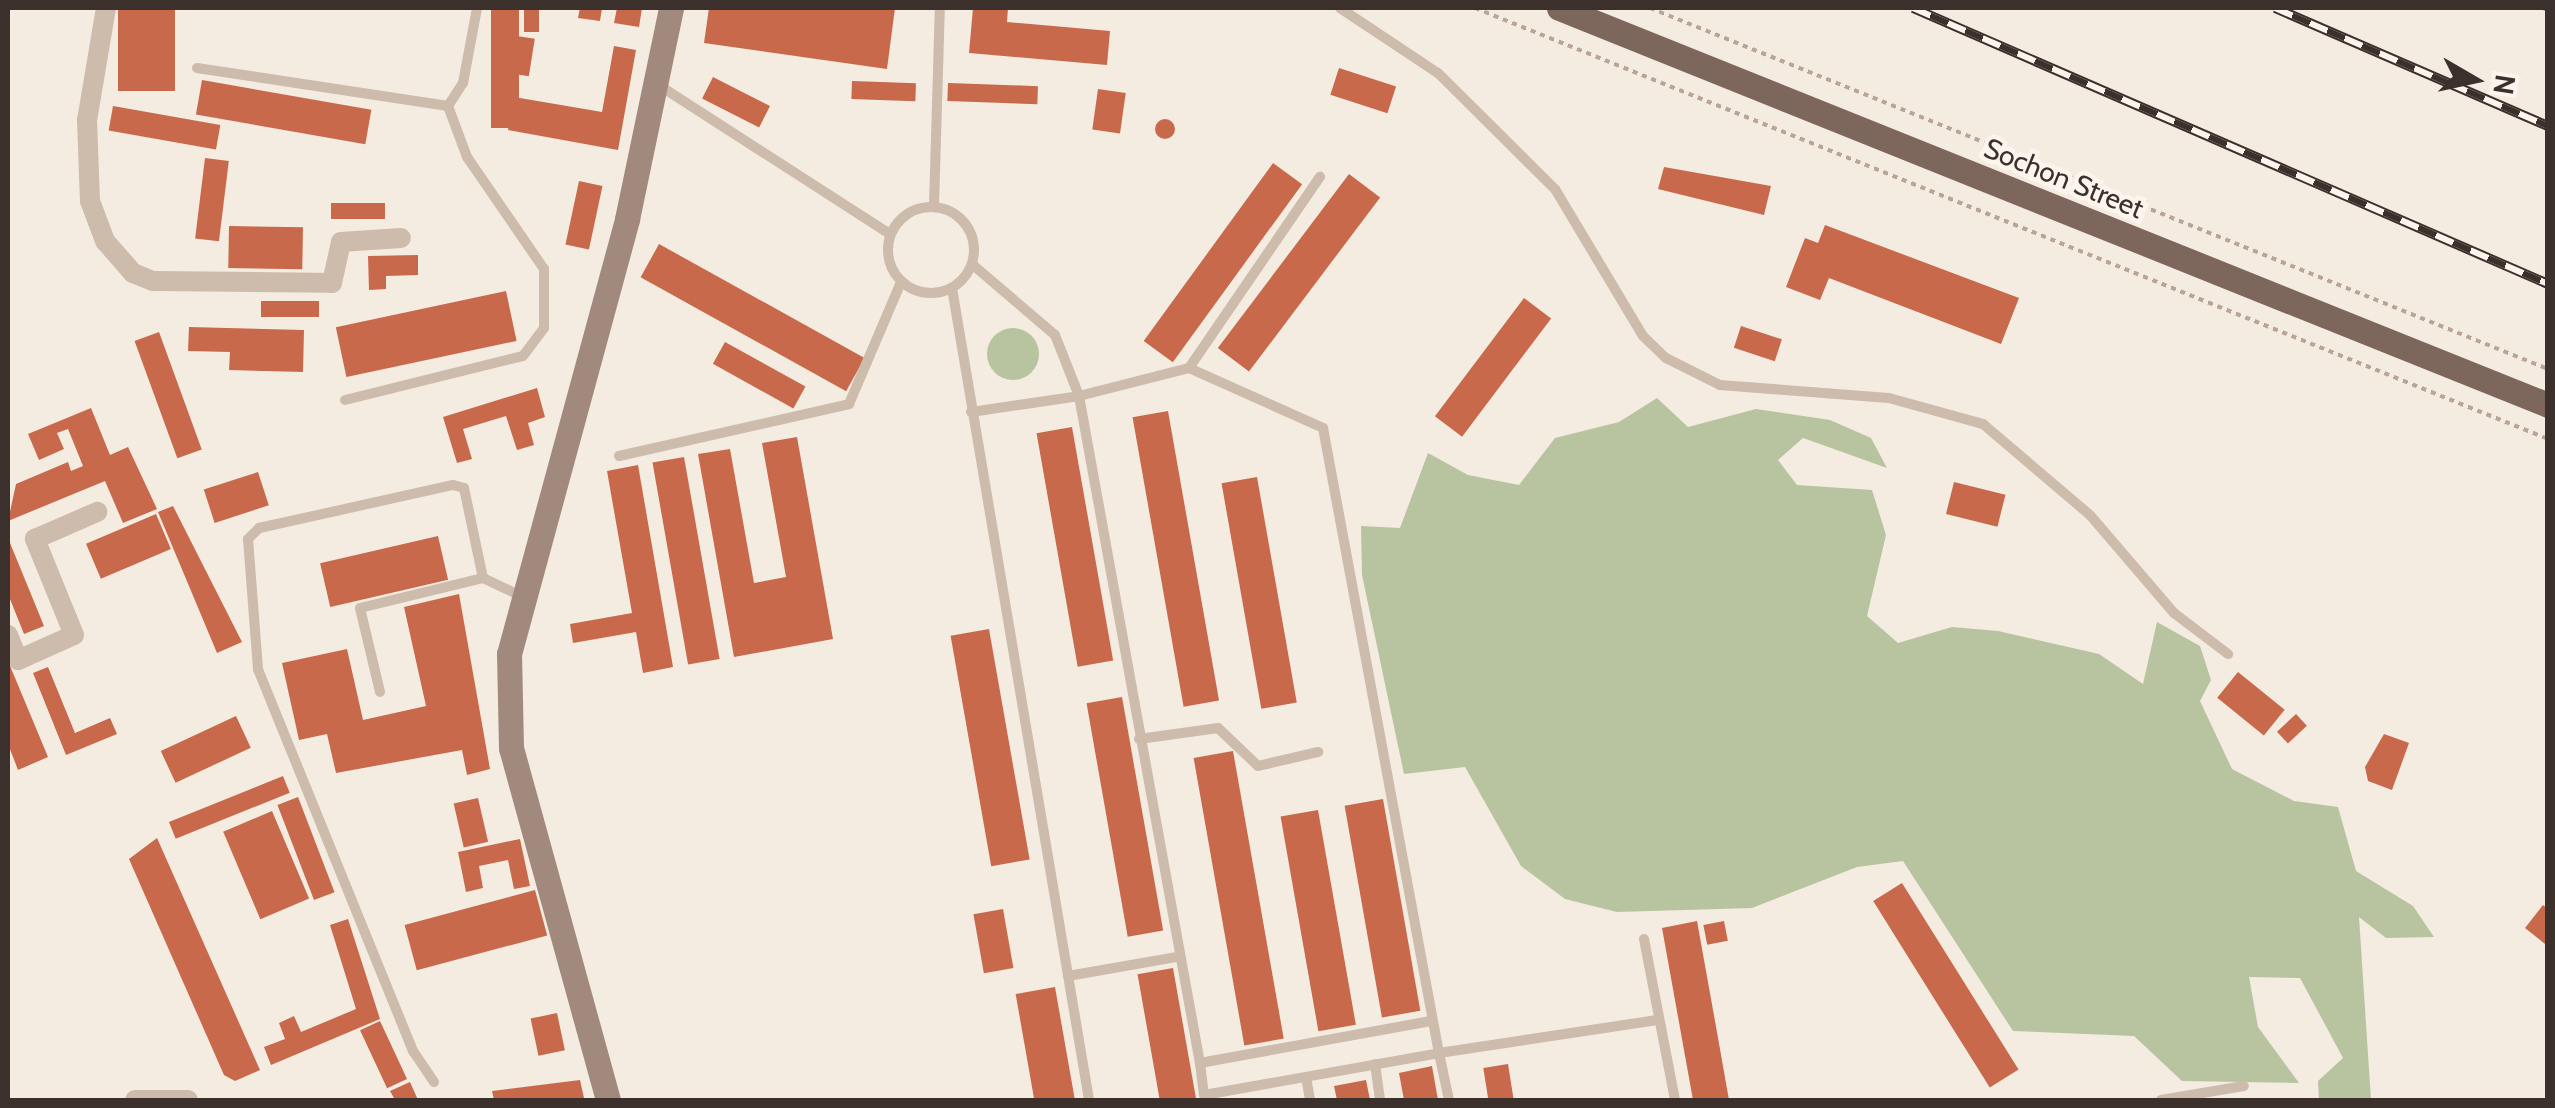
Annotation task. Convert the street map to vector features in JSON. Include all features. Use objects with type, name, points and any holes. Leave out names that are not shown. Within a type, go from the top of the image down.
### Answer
[{"type":"main road","name":"Sochon Street","points":[[1559,8],[2548,405]]},
{"type":"street","points":[[106,8],[86,120],[90,201],[105,241],[133,273],[154,281],[332,283],[341,242],[401,238]]},
{"type":"street","points":[[608,1100],[511,748],[509,654],[658,84],[671,8]]},
{"type":"street","points":[[8,635],[18,660],[74,635],[35,540],[97,512]]},
{"type":"street","points":[[135,1100],[188,1100]]},
{"type":"lane","points":[[448,106],[463,83],[477,8]]},
{"type":"lane","points":[[934,205],[940,8]]},
{"type":"lane","points":[[1340,8],[1438,73],[1556,190],[1643,336],[1666,358],[1720,385],[1873,395],[1983,424],[2228,654]]},
{"type":"lane","points":[[198,68],[448,106]]},
{"type":"lane","points":[[658,84],[890,234]]},
{"type":"lane","points":[[344,400],[523,356],[544,328],[544,268],[467,158],[448,106]]},
{"type":"lane","points":[[1189,368],[1320,177]]},
{"type":"lane","points":[[934,205],[959,215],[974,238],[973,265],[952,288],[930,294],[901,282],[889,262],[890,234],[907,212],[934,205]]},
{"type":"lane","points":[[973,265],[1055,334],[1079,396],[1205,1098],[1374,1064],[1656,1020]]},
{"type":"lane","points":[[619,456],[850,404],[901,282]]},
{"type":"lane","points":[[952,288],[1089,1100]]},
{"type":"lane","points":[[971,412],[1079,396],[1189,368],[1323,428],[1431,1021],[1449,1100]]},
{"type":"lane","points":[[434,1082],[414,1051],[258,669],[246,560],[259,528],[454,484],[464,488],[483,578]]},
{"type":"lane","points":[[380,692],[360,608],[483,578],[522,596]]},
{"type":"lane","points":[[1139,740],[1218,728],[1258,766],[1318,752]]},
{"type":"lane","points":[[1644,940],[1656,1020],[1675,1100]]},
{"type":"lane","points":[[1068,976],[1177,957]]},
{"type":"lane","points":[[1200,1063],[1431,1021]]},
{"type":"lane","points":[[1374,1064],[1380,1100]]},
{"type":"lane","points":[[1306,1077],[1310,1100]]},
{"type":"lane","points":[[2161,1100],[2244,1086]]},
{"type":"path","points":[[1475,8],[2548,439]]},
{"type":"path","points":[[1650,8],[2548,369]]},
{"type":"green space","points":[[1013,328],[1031,336],[1039,354],[1031,372],[1013,380],[995,372],[987,354],[995,336]]},
{"type":"green space","points":[[1657,398],[1688,427],[1756,409],[1830,420],[1871,438],[1887,468],[1803,438],[1778,460],[1797,485],[1872,490],[1886,535],[1867,616],[1898,643],[1952,627],[1998,631],[2099,654],[2143,684],[2157,622],[2200,646],[2211,680],[2200,701],[2232,769],[2294,801],[2338,807],[2356,871],[2413,906],[2434,937],[2386,938],[2359,917],[2371,1100],[2319,1100],[2318,1081],[2343,1058],[2300,978],[2249,977],[2258,1027],[2299,1083],[2182,1081],[2134,1036],[2013,1031],[1903,861],[1857,867],[1752,908],[1617,912],[1565,899],[1521,866],[1465,767],[1404,774],[1362,575],[1361,526],[1400,528],[1428,453],[1468,475],[1519,485],[1555,438],[1619,422]]},
{"type":"building","points":[[118,8],[175,8],[175,91],[118,91]]},
{"type":"building","points":[[491,8],[519,8],[519,128],[491,128]]},
{"type":"building","points":[[524,8],[539,8],[539,32],[524,32]]},
{"type":"building","points":[[580,8],[602,8],[600,21],[578,18]]},
{"type":"building","points":[[617,8],[642,8],[639,27],[614,23]]},
{"type":"building","points":[[709,8],[895,8],[887,69],[704,43]]},
{"type":"building","points":[[973,8],[1008,8],[1007,22],[1110,31],[1107,65],[969,53]]},
{"type":"building","points":[[517,36],[535,39],[529,76],[511,74]]},
{"type":"building","points":[[614,46],[636,50],[618,150],[508,130],[514,97],[602,112]]},
{"type":"building","points":[[1339,68],[1396,87],[1387,113],[1330,95]]},
{"type":"building","points":[[713,77],[770,106],[759,127],[702,98]]},
{"type":"building","points":[[202,80],[371,110],[365,144],[196,114]]},
{"type":"building","points":[[852,81],[916,83],[915,101],[851,99]]},
{"type":"building","points":[[948,83],[1038,86],[1037,104],[947,101]]},
{"type":"building","points":[[1098,89],[1126,93],[1120,133],[1092,130]]},
{"type":"building","points":[[113,106],[220,125],[216,150],[109,131]]},
{"type":"building","points":[[1161,119],[1169,119],[1175,129],[1169,139],[1161,139],[1155,133],[1155,125]]},
{"type":"building","points":[[205,158],[229,161],[219,241],[195,238]]},
{"type":"building","points":[[1273,163],[1302,184],[1173,362],[1144,341]]},
{"type":"building","points":[[1664,167],[1771,186],[1764,215],[1658,189]]},
{"type":"building","points":[[1349,174],[1380,197],[1249,372],[1218,348]]},
{"type":"building","points":[[579,181],[602,186],[589,250],[565,245]]},
{"type":"building","points":[[331,203],[385,203],[385,219],[331,219]]},
{"type":"building","points":[[1825,225],[2019,298],[2001,344],[1829,278],[1820,300],[1786,287],[1805,238],[1818,243]]},
{"type":"building","points":[[229,226],[303,227],[302,269],[228,268]]},
{"type":"building","points":[[659,244],[865,358],[846,391],[641,277]]},
{"type":"building","points":[[418,255],[418,275],[386,276],[386,289],[369,290],[368,256]]},
{"type":"building","points":[[506,291],[517,341],[346,377],[336,327]]},
{"type":"building","points":[[1524,298],[1551,318],[1462,437],[1435,416]]},
{"type":"building","points":[[261,301],[319,301],[319,317],[261,317]]},
{"type":"building","points":[[1741,326],[1782,339],[1775,361],[1734,348]]},
{"type":"building","points":[[189,327],[304,330],[303,372],[229,370],[230,352],[188,351]]},
{"type":"building","points":[[159,332],[202,449],[177,458],[135,341]]},
{"type":"building","points":[[725,342],[805,387],[793,408],[713,364]]},
{"type":"building","points":[[537,388],[545,417],[528,423],[534,445],[517,450],[506,416],[463,429],[472,459],[457,463],[443,417]]},
{"type":"building","points":[[91,408],[110,455],[128,447],[157,509],[123,523],[105,481],[8,521],[16,484],[68,462],[71,471],[83,466],[68,429],[57,433],[64,449],[39,460],[28,434]]},
{"type":"building","points":[[1168,411],[1219,701],[1184,707],[1133,417]]},
{"type":"building","points":[[1072,427],[1113,660],[1078,667],[1037,433]]},
{"type":"building","points":[[797,437],[833,639],[734,657],[698,454],[730,449],[754,583],[786,577],[762,443]]},
{"type":"building","points":[[684,457],[720,659],[688,664],[652,463]]},
{"type":"building","points":[[638,465],[673,667],[643,673],[636,632],[573,643],[570,624],[632,613],[607,471]]},
{"type":"building","points":[[258,472],[269,505],[215,523],[204,490]]},
{"type":"building","points":[[1257,477],[1297,703],[1261,709],[1222,483]]},
{"type":"building","points":[[1954,482],[2005,495],[1997,527],[1946,514]]},
{"type":"building","points":[[173,506],[242,642],[217,653],[158,512]]},
{"type":"building","points":[[156,514],[171,549],[101,579],[86,544]]},
{"type":"building","points":[[438,536],[448,580],[330,607],[320,563]]},
{"type":"building","points":[[8,538],[44,626],[24,634],[8,594]]},
{"type":"building","points":[[459,594],[490,769],[467,775],[462,750],[336,773],[327,734],[299,740],[282,663],[347,649],[363,720],[426,706],[404,607]]},
{"type":"building","points":[[989,629],[1030,859],[991,866],[951,636]]},
{"type":"building","points":[[8,661],[48,757],[18,770],[8,744]]},
{"type":"building","points":[[48,667],[75,733],[110,718],[117,734],[66,755],[33,673]]},
{"type":"building","points":[[2238,672],[2285,710],[2264,735],[2217,698]]},
{"type":"building","points":[[1122,697],[1163,930],[1128,937],[1087,703]]},
{"type":"building","points":[[2296,714],[2307,726],[2288,743],[2277,732]]},
{"type":"building","points":[[236,716],[251,748],[176,783],[161,751]]},
{"type":"building","points":[[2384,734],[2409,743],[2392,790],[2368,781],[2365,767]]},
{"type":"building","points":[[1233,751],[1284,1039],[1244,1046],[1194,758]]},
{"type":"building","points":[[283,776],[290,793],[176,839],[169,822]]},
{"type":"building","points":[[298,797],[335,892],[314,900],[277,805]]},
{"type":"building","points":[[478,798],[488,842],[464,847],[454,804]]},
{"type":"building","points":[[1383,799],[1420,1011],[1382,1018],[1345,806]]},
{"type":"building","points":[[1318,810],[1356,1025],[1318,1031],[1281,817]]},
{"type":"building","points":[[272,811],[309,898],[260,919],[223,832]]},
{"type":"building","points":[[157,838],[260,1070],[235,1081],[224,1075],[129,859]]},
{"type":"building","points":[[520,839],[530,886],[514,889],[508,860],[479,866],[483,888],[466,892],[458,852]]},
{"type":"building","points":[[1902,883],[2019,1070],[1990,1088],[1873,901]]},
{"type":"building","points":[[535,890],[547,935],[417,970],[405,925]]},
{"type":"building","points":[[2543,905],[2548,909],[2545,944],[2525,928]]},
{"type":"building","points":[[1003,909],[1013,968],[984,973],[973,914]]},
{"type":"building","points":[[348,919],[380,1019],[271,1065],[264,1047],[285,1039],[279,1023],[294,1016],[301,1032],[356,1009],[330,925]]},
{"type":"building","points":[[1697,921],[1729,1100],[1693,1100],[1662,928]]},
{"type":"building","points":[[1724,921],[1728,941],[1707,945],[1703,925]]},
{"type":"building","points":[[1173,968],[1196,1100],[1160,1100],[1138,974]]},
{"type":"building","points":[[1055,987],[1075,1100],[1034,1100],[1016,994]]},
{"type":"building","points":[[557,1013],[565,1050],[538,1056],[531,1019]]},
{"type":"building","points":[[380,1021],[407,1079],[387,1088],[360,1030]]},
{"type":"building","points":[[1508,1064],[1514,1100],[1488,1100],[1483,1068]]},
{"type":"building","points":[[1432,1066],[1438,1100],[1404,1100],[1399,1073]]},
{"type":"building","points":[[580,1080],[584,1098],[575,1100],[494,1100],[492,1091]]},
{"type":"building","points":[[1366,1080],[1370,1100],[1337,1100],[1334,1086]]},
{"type":"building","points":[[410,1082],[418,1100],[395,1100],[390,1091]]},
{"type":"railway","points":[[1913,8],[2548,284]]},
{"type":"railway","points":[[2275,8],[2548,126]]}]
